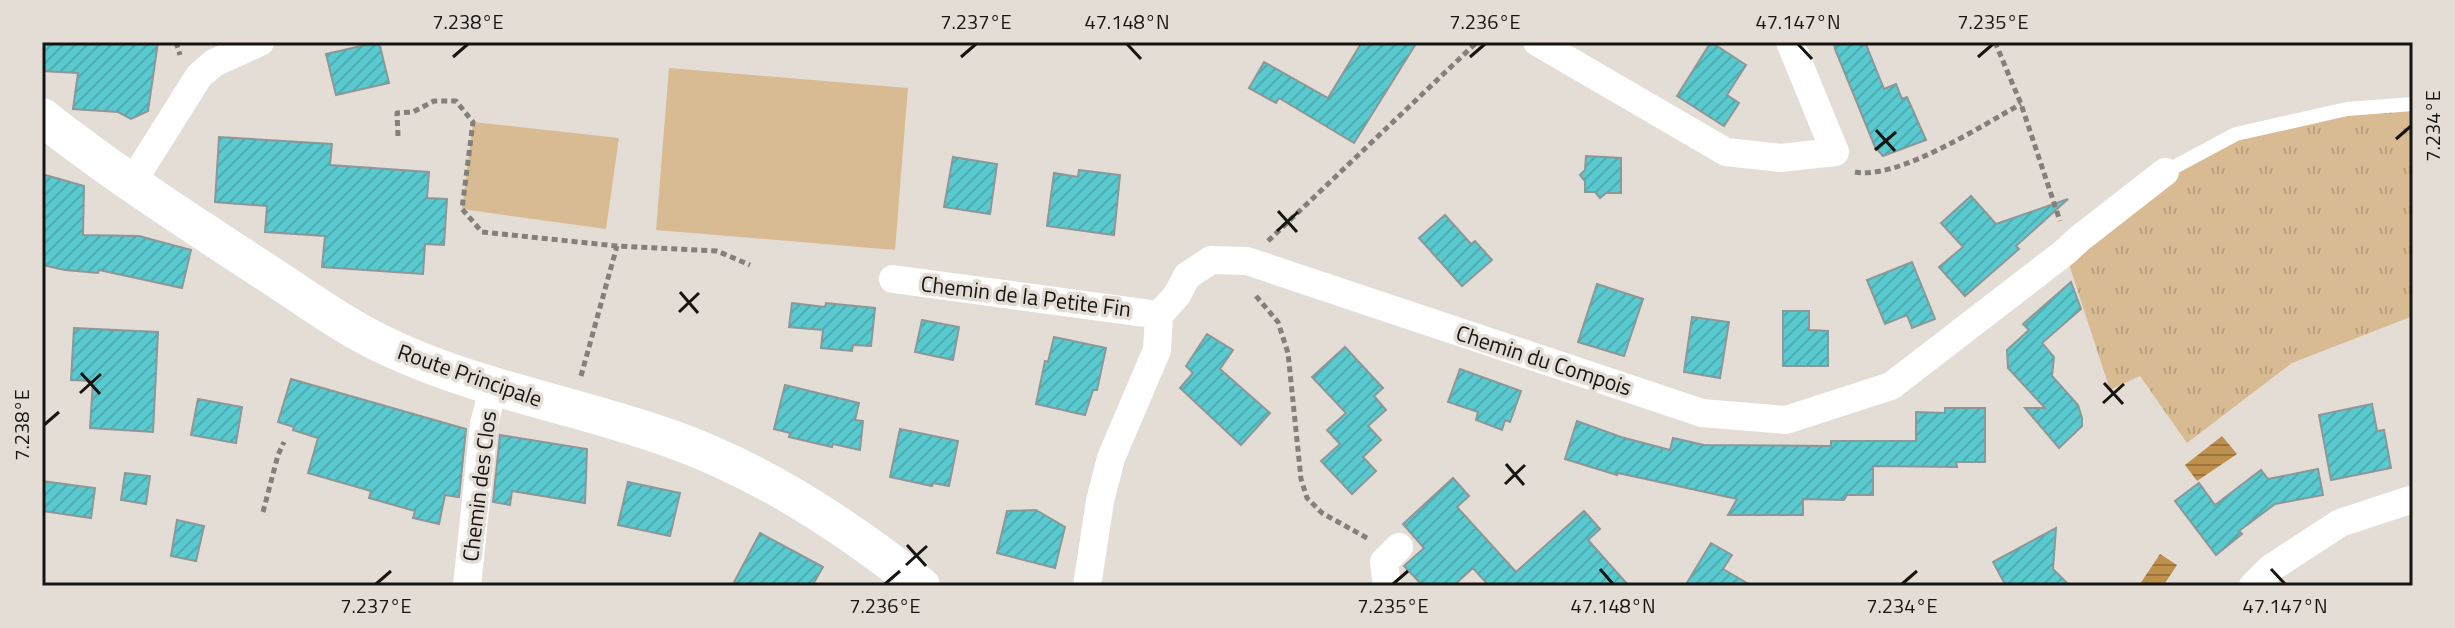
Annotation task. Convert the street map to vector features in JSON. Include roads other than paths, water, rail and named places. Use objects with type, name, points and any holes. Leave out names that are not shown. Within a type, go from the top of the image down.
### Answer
[{"type":"street","points":[[131,184],[199,76],[214,63],[260,42]]},
{"type":"street","points":[[1537,42],[1726,152],[1781,158],[1835,152],[1790,42]]},
{"type":"street","name":"Route Principale","points":[[42,117],[131,184],[357,332],[433,366],[666,437],[741,468],[871,547],[921,586]]},
{"type":"street","name":"Chemin du Compois","points":[[1159,315],[1177,295],[1187,276],[1211,260],[1247,261],[1702,413],[1786,420],[1891,386],[2165,172]]},
{"type":"street","name":"Chemin de la Petite Fin","points":[[893,279],[1159,315]]},
{"type":"street","points":[[1087,586],[1100,501],[1111,458],[1157,350],[1159,315]]},
{"type":"street","name":"Chemin des Clos","points":[[467,586],[473,421],[494,386]]},
{"type":"street","points":[[2253,586],[2271,568],[2340,523],[2413,499]]},
{"type":"lane","points":[[2165,172],[2236,134],[2347,109],[2413,104]]}]
